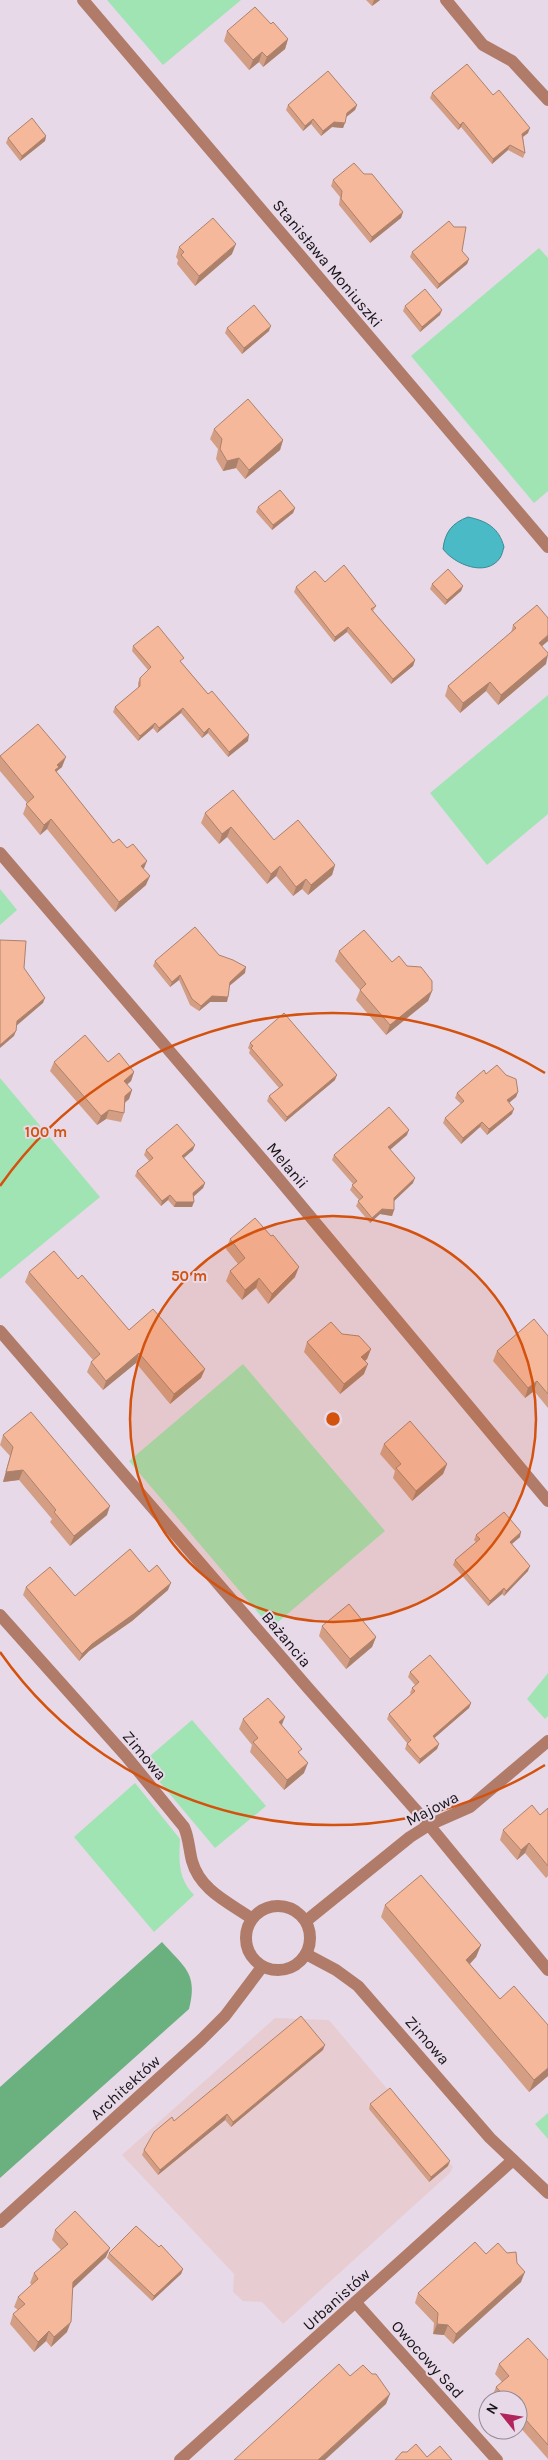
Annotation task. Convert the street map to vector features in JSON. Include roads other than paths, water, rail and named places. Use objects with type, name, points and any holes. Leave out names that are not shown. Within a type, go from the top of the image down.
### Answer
[{"type":"street","name":"Stanisława Moniuszki","points":[[83,0],[548,547]]},
{"type":"street","points":[[446,0],[483,45],[512,61],[548,100]]},
{"type":"street","name":"Melanii","points":[[0,853],[267,1165],[548,1501]]},
{"type":"street","name":"Bażancia","points":[[0,1331],[308,1688],[430,1825],[548,1970]]},
{"type":"street","name":"Zimowa","points":[[0,1615],[126,1756],[184,1827],[188,1836],[191,1860],[202,1884],[252,1918]]},
{"type":"street","name":"Majowa","points":[[306,1921],[410,1838],[430,1825],[470,1807],[548,1741]]},
{"type":"street","points":[[283,1906],[300,1914],[306,1921],[310,1940],[306,1954],[294,1966],[284,1970],[273,1970],[262,1967],[251,1955],[245,1940],[252,1918],[266,1908],[283,1906]]},
{"type":"street","name":"Zimowa","points":[[306,1954],[336,1970],[358,1986],[490,2138],[548,2193]]},
{"type":"street","name":"Architektów","points":[[0,2222],[201,2040],[225,2016],[262,1967]]},
{"type":"street","name":"Urbanistów","points":[[180,2460],[513,2160]]},
{"type":"street","name":"Owocowy Sad","points":[[356,2303],[496,2460]]},
{"type":"water","points":[[468,517],[491,526],[502,540],[504,547],[502,554],[494,564],[479,568],[470,567],[455,560],[443,549],[450,529]]}]
